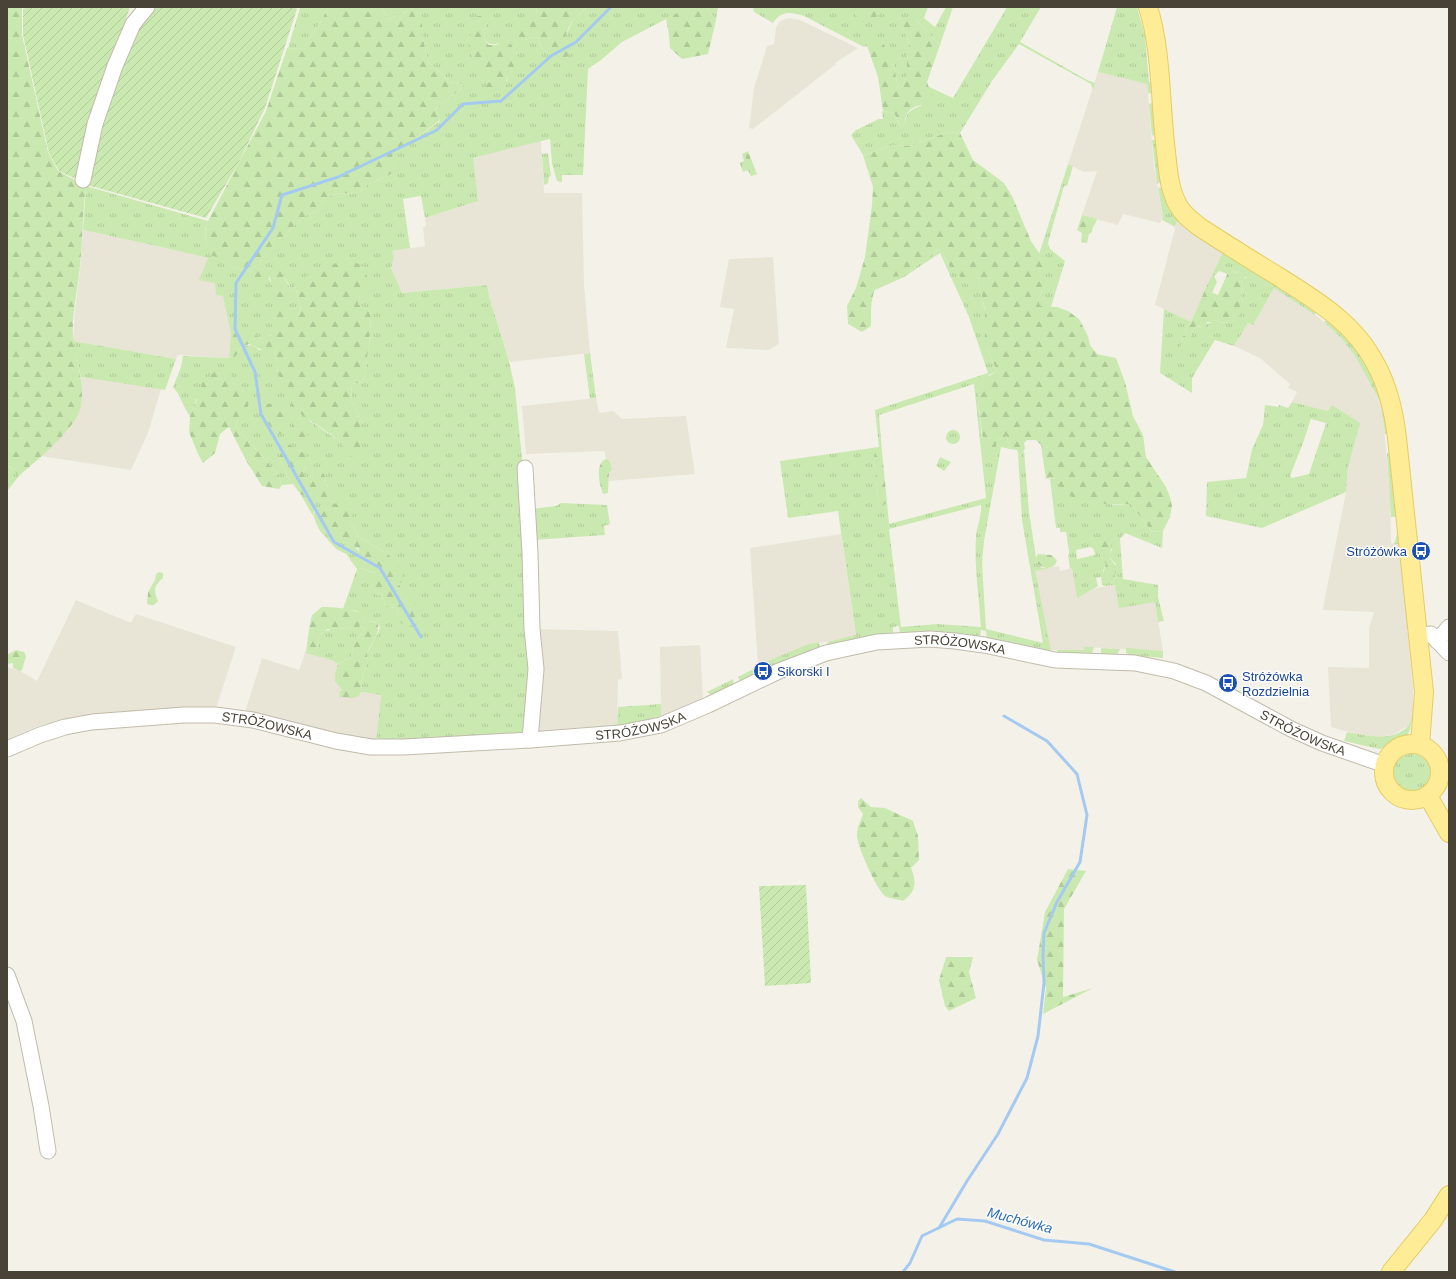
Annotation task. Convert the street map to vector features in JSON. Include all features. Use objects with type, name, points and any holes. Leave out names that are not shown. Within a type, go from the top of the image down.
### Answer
[{"type":"main road","points":[[1148,7],[1155,34],[1164,137],[1170,184],[1178,205],[1187,217],[1201,228],[1304,293],[1339,318],[1354,332],[1366,347],[1386,386],[1394,413],[1398,438],[1424,692],[1420,745]]},
{"type":"main road","points":[[1409,744],[1420,745],[1430,750],[1436,758],[1440,768],[1440,778],[1436,788],[1428,796],[1418,800],[1406,800],[1396,796],[1388,787],[1384,776],[1385,765],[1390,755],[1398,748],[1409,744]]},
{"type":"main road","points":[[1428,796],[1449,833]]},
{"type":"main road","points":[[1391,1272],[1433,1220],[1449,1195]]},
{"type":"street","points":[[83,180],[95,124],[115,66],[134,24],[147,7]]},
{"type":"street","points":[[525,468],[530,553],[532,629],[536,669],[530,740]]},
{"type":"street","points":[[1437,641],[1449,627]]},
{"type":"street","points":[[1418,636],[1431,634],[1449,653]]},
{"type":"street","name":"STRÓŻOWSKA","points":[[7,749],[65,726],[92,722],[184,714],[215,715],[253,720],[336,741],[371,747],[404,747],[530,740],[620,732],[661,725],[708,705],[784,669],[826,653],[877,642],[930,639],[984,645],[1055,660],[1135,664],[1174,671],[1206,683],[1291,729],[1316,740],[1385,765]]},
{"type":"street","points":[[7,975],[24,1021],[41,1106],[48,1151]]},
{"type":"shaded area","points":[[789,18],[800,20],[858,48],[835,63],[836,64],[753,129],[749,128],[754,88],[767,46],[774,44],[776,27],[780,21]]},
{"type":"shaded area","points":[[1098,72],[1147,84],[1154,167],[1163,216],[1160,223],[1123,214],[1118,225],[1082,215],[1097,171],[1084,172],[1068,164]]},
{"type":"shaded area","points":[[541,141],[544,193],[582,193],[584,284],[590,353],[510,362],[490,300],[487,285],[402,293],[391,268],[394,258],[391,251],[425,246],[423,227],[426,226],[425,218],[470,204],[472,158]]},
{"type":"shaded area","points":[[1177,221],[1223,252],[1191,322],[1155,305]]},
{"type":"shaded area","points":[[83,230],[208,258],[215,283],[223,296],[231,334],[229,358],[178,355],[176,359],[73,341]]},
{"type":"shaded area","points":[[773,257],[779,344],[769,350],[726,348],[734,309],[720,307],[729,259]]},
{"type":"shaded area","points":[[1274,287],[1318,317],[1341,338],[1355,356],[1381,405],[1390,497],[1391,543],[1399,544],[1413,688],[1413,715],[1408,726],[1392,735],[1375,737],[1331,727],[1328,667],[1369,668],[1369,628],[1374,612],[1323,610],[1346,492],[1348,467],[1352,451],[1332,405],[1328,411],[1292,402],[1297,392],[1288,388],[1290,384],[1260,358],[1234,346],[1248,323],[1253,325]]},
{"type":"shaded area","points":[[81,377],[161,389],[148,433],[131,470],[41,456],[67,431],[82,402]]},
{"type":"shaded area","points":[[596,398],[599,413],[613,411],[622,419],[686,416],[695,474],[609,481],[609,472],[612,470],[611,463],[606,459],[604,451],[526,454],[522,406]]},
{"type":"shaded area","points":[[841,534],[856,636],[808,644],[758,666],[750,548]]},
{"type":"shaded area","points":[[1059,566],[1060,571],[1072,568],[1077,597],[1095,588],[1115,585],[1155,602],[1163,651],[1085,647],[1084,650],[1051,650],[1034,571]]},
{"type":"shaded area","points":[[76,600],[131,623],[136,614],[236,647],[216,708],[162,710],[70,718],[35,727],[7,740],[7,667],[20,671],[37,681]]},
{"type":"shaded area","points":[[537,629],[618,631],[622,679],[618,680],[617,725],[536,731]]},
{"type":"shaded area","points":[[700,645],[703,699],[661,716],[660,647]]},
{"type":"shaded area","points":[[305,653],[334,661],[338,664],[335,673],[335,680],[342,690],[359,696],[361,692],[381,695],[376,741],[341,737],[245,712],[262,658],[299,670]]},
{"type":"green space","points":[[7,7],[24,7],[22,8],[22,35],[48,152],[58,171],[86,186],[73,327],[74,343],[82,387],[81,405],[75,420],[61,438],[44,455],[19,476],[7,464]]},
{"type":"green space","points":[[29,7],[130,7],[84,146],[80,181],[59,171],[49,153],[23,35],[23,9]]},
{"type":"green space","points":[[156,7],[293,7],[297,9],[265,108],[239,162],[206,218],[87,185],[96,137],[118,78],[142,22]]},
{"type":"green space","points":[[297,7],[328,7],[304,49],[288,48],[300,8]]},
{"type":"green space","points":[[328,7],[383,7],[385,14],[390,19],[416,7],[422,7],[422,34],[428,62],[451,82],[464,85],[435,109],[440,120],[392,156],[399,165],[391,174],[367,185],[356,194],[339,193],[324,198],[317,211],[305,216],[284,237],[277,239],[261,260],[260,263],[263,263],[266,271],[262,280],[256,286],[249,282],[249,275],[252,272],[235,268],[233,264],[209,254],[206,237],[206,225],[266,111],[287,48],[304,49]]},
{"type":"green space","points":[[383,7],[416,7],[390,19],[385,14]]},
{"type":"green space","points":[[422,7],[537,7],[536,13],[524,40],[537,37],[542,49],[548,54],[565,38],[573,19],[588,7],[689,7],[622,42],[588,69],[583,175],[562,175],[562,182],[557,181],[552,164],[550,139],[473,158],[478,201],[425,218],[421,196],[403,199],[410,248],[392,251],[394,258],[391,268],[402,293],[487,285],[490,300],[508,357],[515,388],[523,468],[529,555],[529,732],[376,741],[381,695],[361,692],[362,678],[368,661],[367,653],[380,627],[377,622],[371,621],[364,624],[363,619],[357,611],[343,609],[357,569],[346,554],[336,549],[320,531],[330,531],[333,538],[350,544],[357,549],[365,563],[360,568],[375,573],[370,584],[378,596],[382,594],[385,605],[399,610],[397,614],[400,621],[398,584],[388,554],[359,537],[350,521],[330,500],[329,486],[325,484],[326,478],[312,469],[313,477],[311,484],[306,479],[303,472],[306,467],[279,457],[288,477],[293,484],[282,485],[276,472],[236,427],[244,391],[240,382],[196,399],[190,416],[173,387],[181,367],[183,356],[229,358],[238,354],[240,348],[248,345],[254,346],[259,350],[275,348],[278,374],[292,396],[310,421],[338,440],[347,449],[350,456],[362,422],[351,400],[352,384],[363,382],[369,346],[371,317],[368,310],[358,304],[360,294],[295,285],[301,311],[296,318],[269,320],[274,324],[274,337],[270,335],[262,339],[242,331],[233,322],[229,325],[223,296],[216,295],[215,283],[199,280],[208,258],[83,230],[86,186],[208,221],[205,229],[206,242],[224,260],[234,264],[235,268],[252,272],[249,282],[263,257],[277,239],[284,237],[305,216],[317,211],[324,198],[339,193],[356,194],[367,185],[391,174],[391,156],[440,121],[435,109],[464,85],[451,82],[428,62],[422,34]],"holes":[[[487,22],[484,31],[485,41],[491,44],[496,44],[506,39],[517,52],[506,82],[490,81],[470,47],[467,39]],[[271,273],[284,277],[290,286],[291,297],[275,292],[269,279]]]},
{"type":"green space","points":[[537,7],[588,7],[576,17],[569,27],[565,38],[572,50],[567,57],[552,60],[542,49],[537,37],[524,40],[513,36],[528,16],[536,13]]},
{"type":"green space","points":[[688,7],[706,7],[716,20],[708,54],[682,59],[670,48],[666,19]]},
{"type":"green space","points":[[706,7],[718,7],[716,20]]},
{"type":"green space","points":[[753,7],[928,7],[924,18],[935,27],[946,7],[953,7],[940,45],[916,20],[902,26],[909,43],[907,76],[903,86],[898,89],[894,65],[868,39],[867,46],[864,47],[804,16],[791,13],[779,16],[773,23],[754,12]]},
{"type":"green space","points":[[854,7],[889,7],[868,23],[858,21]]},
{"type":"green space","points":[[1007,7],[1041,7],[1020,42],[1087,80],[1095,83],[1093,90],[1091,84],[1019,44],[992,81],[960,133],[948,132],[911,146],[895,145],[863,155],[851,135],[856,130],[879,119],[883,119],[883,111],[888,113],[893,110],[902,128],[909,112],[921,106],[927,86],[953,98]]},
{"type":"green space","points":[[1117,7],[1137,7],[1145,36],[1149,82],[1154,82],[1155,91],[1148,94],[1147,84],[1098,72]]},
{"type":"green space","points":[[477,16],[484,16],[487,22],[484,31],[485,41],[489,45],[497,45],[500,41],[506,39],[517,52],[515,64],[506,80],[506,85],[498,93],[482,91],[490,81],[474,63],[467,39],[472,34]]},
{"type":"green space","points":[[906,19],[916,20],[940,45],[927,82],[932,96],[924,104],[913,108],[908,112],[902,129],[893,111],[888,113],[883,111],[878,77],[867,46],[868,39],[873,38],[882,41],[894,65],[898,89],[903,86],[907,76],[909,43],[902,26]]},
{"type":"green space","points":[[1152,103],[1155,105],[1157,133],[1152,136],[1149,104]]},
{"type":"green space","points":[[948,132],[960,133],[973,160],[1004,183],[1012,196],[1031,241],[1041,256],[1043,268],[1042,290],[1039,299],[1039,306],[1057,307],[1068,311],[1079,319],[1088,336],[1090,345],[1097,354],[1116,358],[1125,382],[1133,416],[1143,435],[1146,457],[1166,487],[1170,497],[1172,506],[1170,517],[1163,531],[1152,532],[1131,504],[1096,503],[1078,499],[1064,492],[1056,478],[1046,479],[1041,445],[1036,440],[1027,440],[1024,443],[1025,449],[1020,455],[1018,454],[1017,450],[1010,449],[1007,436],[997,440],[994,460],[987,458],[986,450],[984,449],[978,400],[980,382],[997,371],[985,343],[985,310],[978,280],[964,280],[950,267],[939,249],[903,276],[882,278],[873,294],[871,326],[862,332],[848,324],[847,306],[856,288],[865,257],[872,205],[873,187],[863,155],[895,145],[911,146]]},
{"type":"green space","points":[[1152,140],[1158,141],[1163,181],[1157,184]]},
{"type":"green space","points":[[748,151],[757,174],[751,176],[748,170],[743,172],[740,163],[744,161],[742,154]]},
{"type":"green space","points":[[548,153],[551,176],[549,177],[548,183],[544,185],[542,154]]},
{"type":"green space","points":[[1068,164],[1073,166],[1067,186],[1064,186],[1048,243],[1050,249],[1065,261],[1051,307],[1039,307],[1039,299],[1042,290],[1041,256],[1039,254]]},
{"type":"green space","points":[[1165,187],[1182,221],[1182,225],[1177,221],[1175,227],[1162,220],[1163,216],[1158,188]]},
{"type":"green space","points":[[1082,215],[1097,219],[1092,232],[1089,234],[1087,243],[1081,242],[1082,233],[1077,230]]},
{"type":"green space","points":[[1186,227],[1316,311],[1315,315],[1274,288],[1253,325],[1248,323],[1234,346],[1215,340],[1192,378],[1192,393],[1160,373],[1164,309],[1191,322],[1185,330],[1186,335],[1183,336],[1181,347],[1187,347],[1196,326],[1201,327],[1215,320],[1219,322],[1231,323],[1243,310],[1241,295],[1243,287],[1241,281],[1247,277],[1231,270],[1227,274],[1219,271],[1214,276],[1217,282],[1212,293],[1205,290],[1223,252]]},
{"type":"green space","points":[[939,249],[950,267],[978,279],[985,311],[985,343],[997,371],[989,375],[978,400],[982,438],[997,440],[1007,436],[1010,449],[1001,447],[984,541],[982,563],[986,629],[1043,643],[1022,520],[1018,454],[1020,455],[1024,451],[1029,512],[1037,564],[1042,568],[1050,568],[1035,571],[1051,650],[1049,652],[987,640],[986,631],[981,630],[980,635],[976,637],[937,632],[900,633],[899,626],[893,627],[893,633],[828,645],[827,642],[856,635],[838,511],[788,518],[780,461],[879,447],[875,410],[988,373],[969,317],[940,253],[904,277],[875,290],[876,284],[882,277],[903,276]],"holes":[[[974,384],[986,498],[889,524],[887,502],[884,505],[878,500],[874,460],[878,451],[882,452],[879,415]],[[981,505],[981,513],[976,536],[976,570],[981,627],[937,624],[901,627],[889,529]]]},
{"type":"green space","points":[[278,261],[284,263],[284,277],[291,291],[291,298],[289,302],[280,301],[272,288],[270,272],[272,262]]},
{"type":"green space","points":[[340,262],[355,262],[364,267],[370,286],[360,294],[358,304],[368,310],[371,317],[369,346],[363,382],[352,384],[351,400],[362,422],[359,458],[350,456],[345,448],[331,434],[306,418],[291,405],[291,396],[278,374],[275,349],[267,352],[249,344],[240,348],[238,354],[229,358],[231,334],[229,325],[233,322],[238,323],[242,331],[250,330],[262,339],[267,335],[274,336],[274,325],[269,320],[269,315],[271,313],[279,308],[289,307],[292,308],[292,318],[296,318],[301,311],[295,285],[315,270]]},
{"type":"green space","points":[[1229,270],[1237,273],[1243,272],[1246,274],[1244,280],[1241,281],[1243,287],[1241,295],[1243,311],[1231,323],[1219,322],[1215,320],[1212,322],[1207,322],[1205,327],[1196,326],[1191,335],[1187,350],[1183,352],[1180,349],[1183,336],[1186,335],[1185,330],[1191,322],[1205,290],[1218,295]]},
{"type":"green space","points":[[1328,318],[1355,345],[1374,374],[1389,433],[1385,434],[1381,404],[1355,356],[1341,338],[1324,322]]},
{"type":"green space","points":[[73,341],[176,359],[165,390],[81,377]]},
{"type":"green space","points":[[590,353],[596,398],[590,399],[584,354]]},
{"type":"green space","points":[[218,369],[231,375],[240,382],[249,402],[246,414],[238,418],[236,427],[276,472],[282,485],[279,489],[262,486],[247,462],[229,427],[220,434],[215,453],[203,463],[198,454],[189,432],[190,416],[202,383]]},
{"type":"green space","points":[[1292,402],[1328,411],[1332,405],[1360,423],[1348,467],[1346,492],[1262,528],[1206,516],[1207,482],[1246,478],[1252,449],[1263,425],[1265,405],[1278,407],[1279,405],[1288,408]],"holes":[[[1311,419],[1326,423],[1309,474],[1292,478],[1290,476]]]},
{"type":"green space","points":[[265,404],[271,404],[271,409],[276,411],[286,407],[288,411],[287,417],[281,420],[283,433],[277,435],[269,424],[264,408]]},
{"type":"green space","points":[[299,420],[308,436],[306,442],[298,442],[292,432],[292,424]]},
{"type":"green space","points":[[953,430],[958,432],[960,437],[958,442],[953,444],[948,442],[946,437],[948,432]]},
{"type":"green space","points":[[288,444],[306,454],[309,461],[303,472],[306,479],[311,483],[313,477],[313,467],[319,472],[323,473],[326,478],[325,484],[335,490],[331,500],[334,504],[341,503],[351,507],[353,514],[350,521],[359,537],[388,554],[403,572],[402,582],[398,584],[420,610],[416,621],[407,628],[400,622],[397,614],[399,610],[385,605],[382,594],[378,596],[369,584],[371,577],[374,576],[375,573],[360,568],[361,565],[365,563],[359,558],[359,549],[346,542],[339,542],[333,538],[330,531],[320,531],[314,519],[314,513],[318,507],[327,511],[324,505],[313,493],[305,496],[301,495],[288,477],[279,457]]},
{"type":"green space","points":[[878,451],[882,452],[887,502],[882,506],[878,500],[874,460],[874,455]]},
{"type":"green space","points":[[1389,452],[1392,455],[1397,517],[1391,517],[1387,453]]},
{"type":"green space","points":[[940,457],[951,462],[944,471],[936,466]]},
{"type":"green space","points":[[606,459],[610,462],[612,470],[609,472],[608,493],[603,494],[599,480],[599,470],[600,465]]},
{"type":"green space","points":[[7,464],[19,476],[7,491]]},
{"type":"green space","points":[[1056,478],[1113,505],[1131,504],[1152,532],[1163,531],[1162,548],[1125,533],[1120,539],[1123,579],[1158,585],[1158,597],[1164,621],[1158,622],[1155,602],[1119,608],[1115,585],[1102,585],[1101,577],[1096,578],[1098,586],[1077,598],[1072,568],[1070,569],[1066,532],[1060,532],[1060,528],[1056,528],[1050,479]],"holes":[[[1100,545],[1112,549],[1110,557],[1116,564],[1113,574],[1115,578],[1111,583],[1103,571],[1106,564],[1101,555]],[[1091,547],[1094,550],[1095,555],[1077,559],[1076,550]]]},
{"type":"green space","points":[[313,493],[319,500],[324,502],[327,511],[314,511],[313,516],[301,495],[305,496]]},
{"type":"green space","points":[[561,503],[607,505],[610,524],[604,526],[605,535],[533,540],[531,509],[556,506]]},
{"type":"green space","points":[[1399,528],[1410,628],[1407,629],[1399,544],[1394,544]]},
{"type":"green space","points":[[1102,541],[1112,541],[1110,558],[1116,566],[1116,573],[1114,574],[1115,578],[1111,583],[1104,578],[1106,564],[1102,559],[1099,550]]},
{"type":"green space","points":[[1038,554],[1051,555],[1057,560],[1055,565],[1048,568],[1037,564],[1036,558]]},
{"type":"green space","points":[[159,572],[163,573],[163,578],[157,583],[155,588],[158,601],[154,605],[149,605],[147,603],[148,592],[155,580],[156,574]]},
{"type":"green space","points":[[322,607],[353,610],[362,614],[364,623],[369,621],[377,622],[378,630],[367,653],[368,661],[362,678],[361,692],[359,696],[352,698],[340,697],[339,693],[342,690],[335,681],[335,673],[338,664],[350,658],[352,655],[353,646],[364,628],[361,626],[353,629],[328,629],[319,635],[318,646],[312,652],[306,651],[312,615]]},
{"type":"green space","points":[[361,626],[364,628],[353,646],[352,655],[350,658],[338,664],[334,661],[305,653],[306,651],[312,652],[318,646],[319,635],[328,630],[334,628],[352,628]]},
{"type":"green space","points":[[819,642],[820,648],[771,668],[768,661],[808,644]]},
{"type":"green space","points":[[1084,647],[1094,647],[1092,654],[1058,653],[1057,650],[1084,650]]},
{"type":"green space","points":[[1101,648],[1120,649],[1117,655],[1101,655]]},
{"type":"green space","points":[[1126,648],[1163,651],[1163,658],[1129,655],[1126,653]]},
{"type":"green space","points":[[16,650],[24,652],[26,656],[22,670],[20,671],[13,668],[13,663],[7,664],[7,655]]},
{"type":"green space","points":[[761,665],[762,672],[740,681],[738,677]]},
{"type":"green space","points":[[733,679],[734,685],[713,696],[707,692]]},
{"type":"green space","points":[[661,704],[661,716],[639,722],[617,725],[618,707]]},
{"type":"green space","points":[[1413,715],[1410,730],[1406,737],[1386,748],[1379,749],[1344,741],[1347,732],[1370,736],[1394,735],[1408,726]]},
{"type":"green space","points":[[1408,754],[1416,754],[1426,759],[1430,766],[1430,780],[1426,787],[1416,792],[1408,792],[1398,787],[1396,784],[1393,777],[1393,769],[1398,759],[1401,757]]},
{"type":"green space","points":[[861,798],[871,807],[885,808],[913,821],[918,836],[919,860],[911,868],[915,882],[913,890],[911,894],[903,901],[887,897],[881,892],[863,857],[857,834],[858,826],[863,814],[858,807],[858,801]]},
{"type":"green space","points":[[1068,869],[1086,871],[1064,909],[1063,997],[1093,988],[1043,1014],[1046,988],[1037,960],[1045,912]]},
{"type":"green space","points":[[806,885],[811,983],[765,986],[759,886]]},
{"type":"green space","points":[[946,957],[973,957],[969,972],[976,998],[949,1011],[945,1006],[939,980]]},
{"type":"waterway","points":[[421,637],[380,568],[334,542],[261,414],[255,372],[235,329],[236,283],[273,228],[282,195],[338,177],[437,130],[463,104],[501,101],[551,56],[576,42],[611,7]]},
{"type":"waterway","points":[[939,1228],[967,1181],[998,1134],[1027,1078],[1038,1036],[1044,983],[1044,933],[1057,902],[1080,862],[1087,815],[1077,774],[1047,741],[1004,716]]},
{"type":"waterway","name":"Muchówka","points":[[903,1272],[910,1263],[922,1236],[957,1219],[985,1221],[1044,1240],[1089,1244],[1175,1272]]},
{"type":"place","name":"Stróżówka","points":[[1421,551]]},
{"type":"place","name":"Sikorski I","points":[[763,671]]},
{"type":"place","name":"Stróżówka Rozdzielnia","points":[[1228,683]]}]
